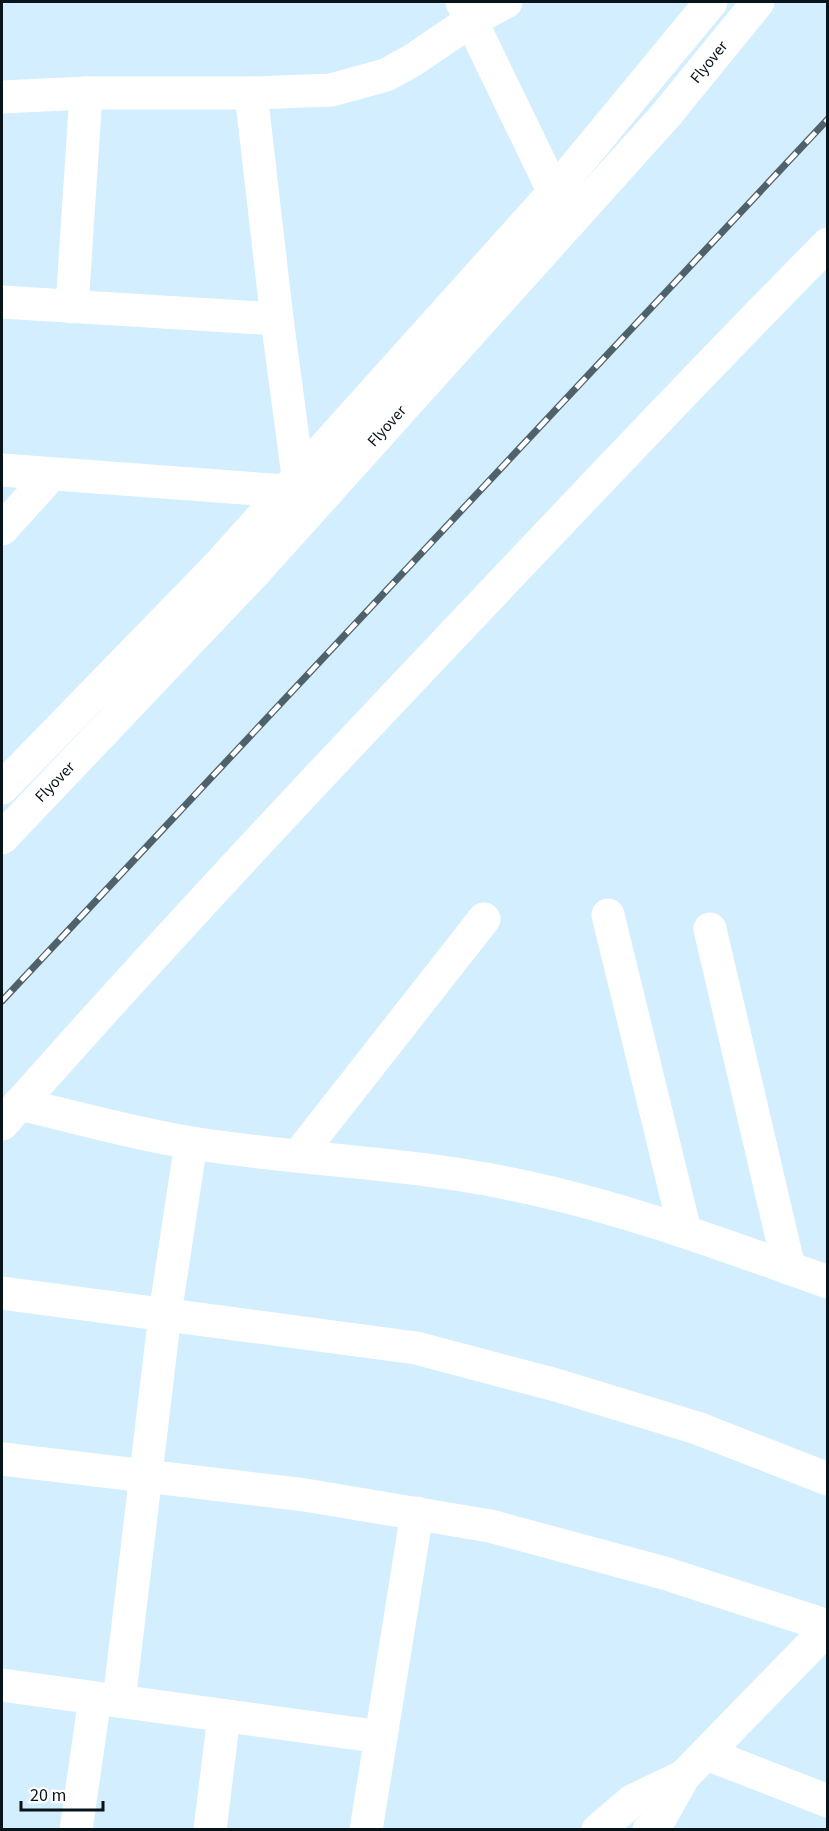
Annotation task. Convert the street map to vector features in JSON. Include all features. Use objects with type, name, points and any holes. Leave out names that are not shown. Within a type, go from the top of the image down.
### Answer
[{"type":"street","points":[[2,97],[86,93],[250,93],[331,90],[386,75],[413,60],[467,11],[506,2]]},
{"type":"street","points":[[2,788],[218,566],[292,484],[554,192],[711,2]]},
{"type":"street","name":"Flyover","points":[[2,838],[286,538],[666,115],[758,2]]},
{"type":"street","points":[[467,11],[554,192]]},
{"type":"street","points":[[72,307],[86,93]]},
{"type":"street","points":[[250,93],[292,484]]},
{"type":"street","points":[[10,1114],[213,889],[350,742],[737,335],[828,244]]},
{"type":"street","points":[[2,302],[276,319]]},
{"type":"street","points":[[2,470],[292,484]]},
{"type":"street","points":[[2,529],[52,474]]},
{"type":"street","points":[[608,915],[685,1231]]},
{"type":"street","points":[[298,1156],[484,920]]},
{"type":"street","points":[[710,929],[789,1268]]},
{"type":"street","points":[[10,1114],[191,1143],[442,1172],[509,1183],[580,1198],[685,1231],[828,1282]]},
{"type":"street","points":[[76,1830],[107,1700],[146,1477],[165,1314],[191,1143]]},
{"type":"street","points":[[2,1293],[417,1348],[556,1385],[697,1428],[828,1479]]},
{"type":"street","points":[[2,1460],[304,1495],[490,1526],[643,1567],[828,1627],[695,1765],[658,1822],[649,1830]]},
{"type":"street","points":[[366,1830],[417,1513]]},
{"type":"street","points":[[2,1685],[381,1737]]},
{"type":"street","points":[[210,1830],[224,1716]]},
{"type":"street","points":[[598,1830],[632,1800],[695,1765],[828,1801]]},
{"type":"railway","points":[[2,1001],[828,119]]}]
